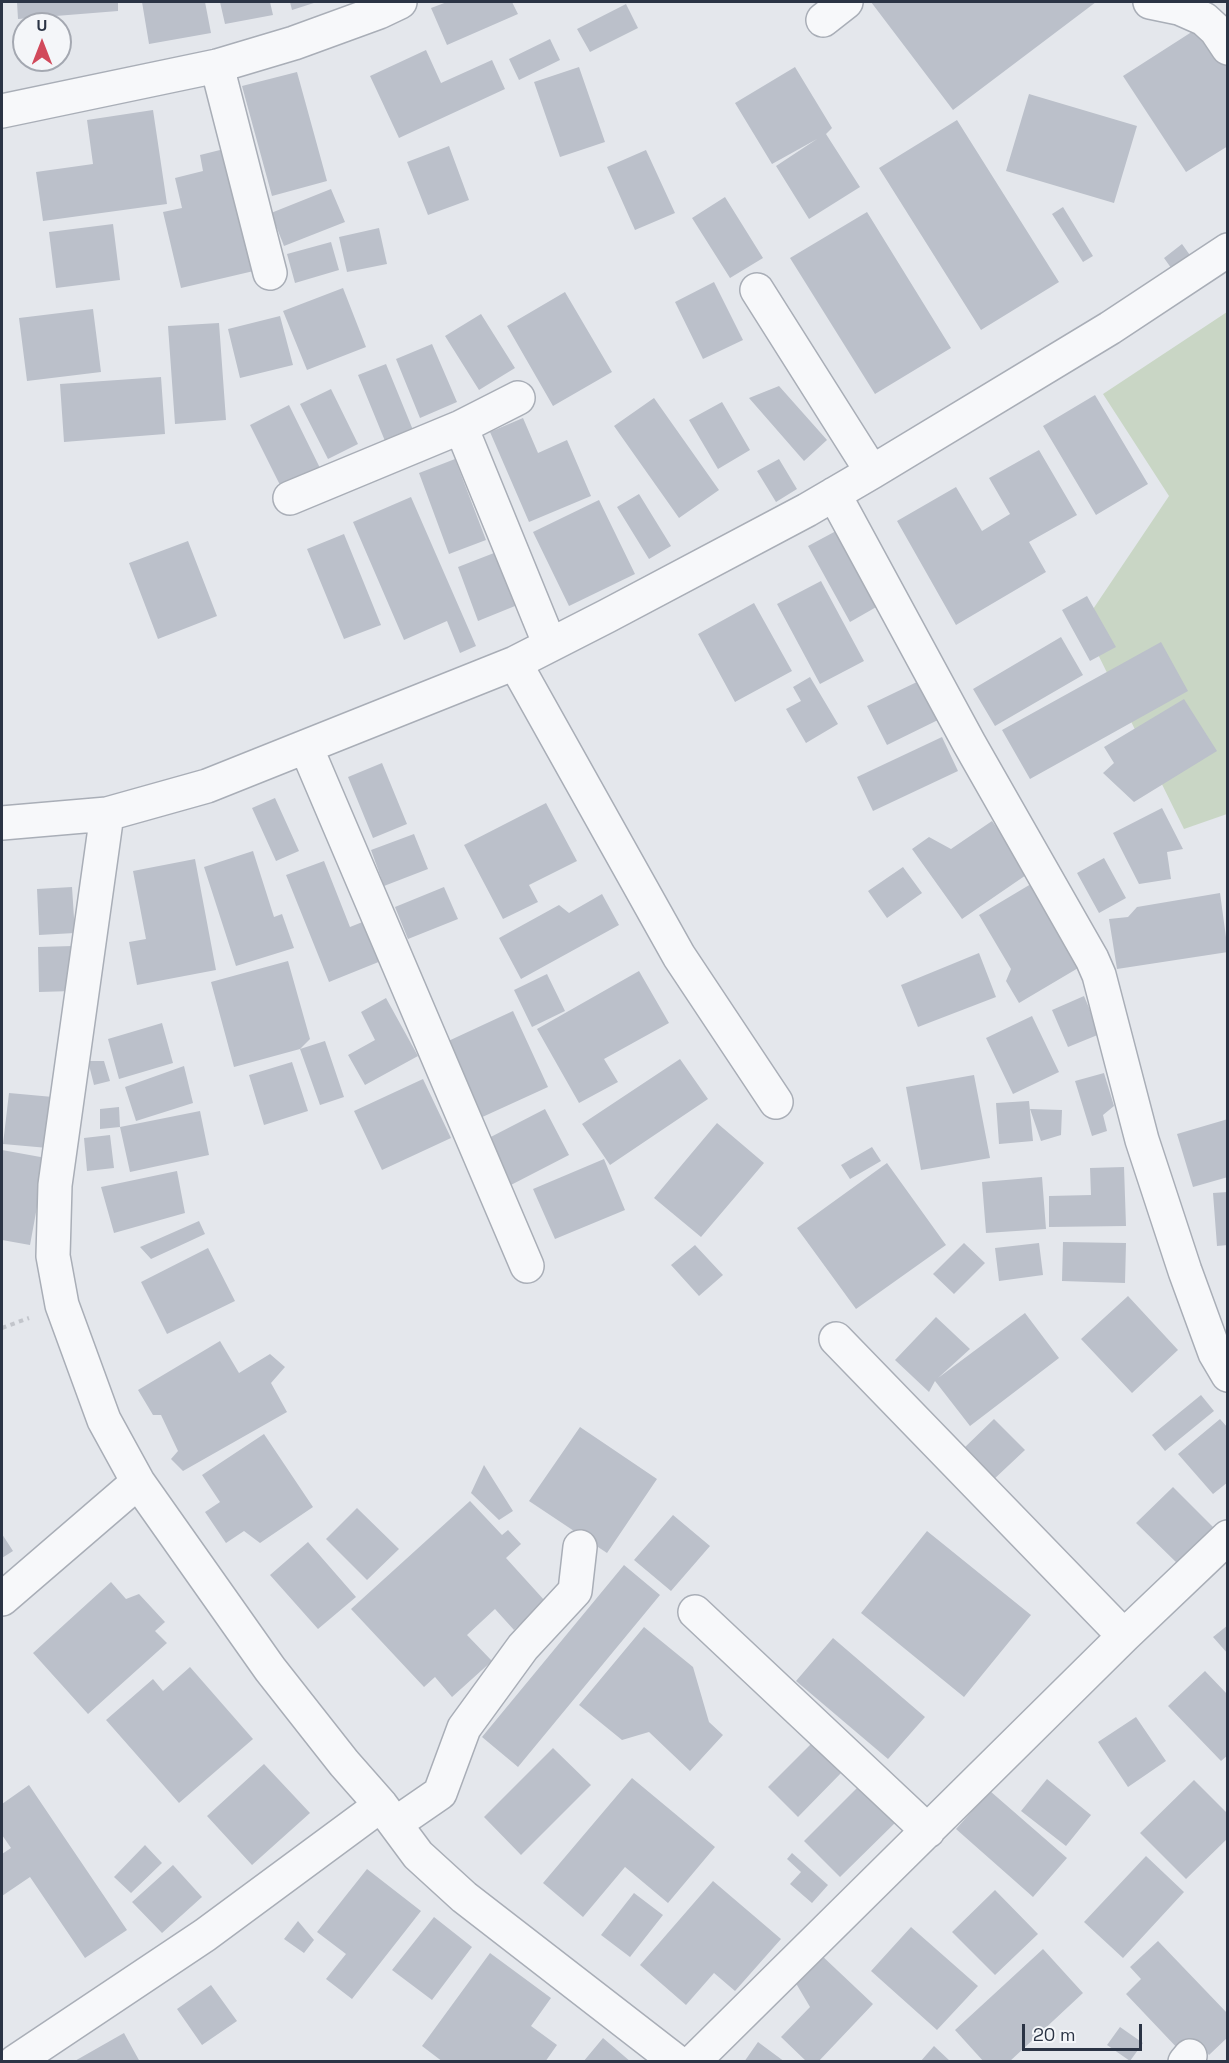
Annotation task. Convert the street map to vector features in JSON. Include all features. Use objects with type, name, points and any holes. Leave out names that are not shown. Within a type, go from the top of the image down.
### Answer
[{"type":"street","points":[[2,111],[218,66],[294,43],[400,2]]},
{"type":"street","points":[[1150,2],[1185,10],[1204,19],[1216,30],[1227,48]]},
{"type":"street","points":[[218,66],[270,273]]},
{"type":"street","points":[[2,823],[107,814],[207,786],[514,663],[834,495],[1110,328],[1227,249]]},
{"type":"street","points":[[757,290],[872,472]]},
{"type":"street","points":[[290,498],[461,427],[518,398]]},
{"type":"street","points":[[461,427],[550,645]]},
{"type":"street","points":[[834,495],[1100,975],[1142,1140],[1185,1271],[1215,1353],[1227,1375]]},
{"type":"street","points":[[514,663],[679,956],[776,1102]]},
{"type":"street","points":[[306,747],[527,1266]]},
{"type":"street","points":[[107,814],[56,1185],[53,1256],[62,1305],[104,1420],[138,1482],[270,1669],[418,1855],[464,1898],[677,2061]]},
{"type":"street","points":[[836,1339],[1124,1636]]},
{"type":"street","points":[[2,1599],[138,1482]]},
{"type":"street","points":[[693,2061],[1227,1537]]},
{"type":"street","points":[[15,2061],[388,1815],[440,1793],[464,1728],[523,1647],[575,1591],[580,1547]]},
{"type":"street","points":[[695,1612],[928,1831]]},
{"type":"green space","points":[[1227,312],[1227,814],[1184,829],[1083,624],[1169,496],[1103,394]]},
{"type":"building","points":[[17,2],[118,2],[118,11],[72,15],[72,12],[18,12]]},
{"type":"building","points":[[142,2],[205,2],[211,33],[149,44]]},
{"type":"building","points":[[220,2],[270,2],[273,15],[225,24]]},
{"type":"building","points":[[290,2],[317,2],[292,10]]},
{"type":"building","points":[[447,2],[512,2],[518,14],[447,45],[431,8]]},
{"type":"building","points":[[871,2],[1096,2],[953,110]]},
{"type":"building","points":[[626,4],[638,28],[590,52],[577,29]]},
{"type":"building","points":[[1201,26],[1228,67],[1228,146],[1186,172],[1123,76]]},
{"type":"building","points":[[550,39],[560,60],[519,80],[509,59]]},
{"type":"building","points":[[426,50],[441,83],[492,60],[505,89],[399,138],[370,76]]},
{"type":"building","points":[[579,67],[605,142],[560,157],[534,82]]},
{"type":"building","points":[[795,67],[832,128],[826,134],[860,187],[809,219],[776,166],[817,139],[772,164],[735,103]]},
{"type":"building","points":[[297,72],[327,181],[272,196],[242,86]]},
{"type":"building","points":[[1029,94],[1137,126],[1114,203],[1006,171]]},
{"type":"building","points":[[153,110],[167,204],[43,221],[36,172],[93,164],[87,120]]},
{"type":"building","points":[[957,120],[1059,282],[981,330],[879,168]]},
{"type":"building","points":[[449,146],[469,200],[428,215],[407,162]]},
{"type":"building","points":[[228,148],[258,270],[181,288],[163,212],[182,208],[175,178],[203,171],[200,155]]},
{"type":"building","points":[[646,150],[675,213],[635,230],[607,167]]},
{"type":"building","points":[[331,189],[345,222],[284,246],[271,213]]},
{"type":"building","points":[[725,197],[763,258],[730,278],[692,218]]},
{"type":"building","points":[[1063,207],[1093,256],[1083,262],[1052,214]]},
{"type":"building","points":[[867,212],[951,348],[875,394],[790,258]]},
{"type":"building","points":[[113,224],[120,280],[56,288],[49,232]]},
{"type":"building","points":[[379,228],[387,264],[347,272],[339,237]]},
{"type":"building","points":[[331,242],[339,270],[295,283],[287,254]]},
{"type":"building","points":[[1182,244],[1192,258],[1174,272],[1164,258]]},
{"type":"building","points":[[714,282],[743,340],[703,359],[675,302]]},
{"type":"building","points":[[343,288],[366,347],[307,370],[283,311]]},
{"type":"building","points":[[565,292],[612,372],[553,406],[507,326]]},
{"type":"building","points":[[93,309],[101,372],[27,381],[19,318]]},
{"type":"building","points":[[481,314],[515,368],[479,390],[445,336]]},
{"type":"building","points":[[280,316],[293,365],[240,378],[228,329]]},
{"type":"building","points":[[219,323],[226,420],[175,424],[168,326]]},
{"type":"building","points":[[432,344],[457,402],[420,418],[396,359]]},
{"type":"building","points":[[386,364],[413,430],[385,441],[358,375]]},
{"type":"building","points":[[161,377],[165,434],[64,442],[60,384]]},
{"type":"building","points":[[779,386],[827,440],[804,461],[749,398]]},
{"type":"building","points":[[331,389],[358,444],[328,459],[300,404]]},
{"type":"building","points":[[1095,395],[1148,484],[1096,515],[1043,426]]},
{"type":"building","points":[[654,398],[719,490],[679,518],[614,426]]},
{"type":"building","points":[[722,402],[750,450],[718,469],[689,420]]},
{"type":"building","points":[[289,405],[320,468],[281,487],[250,425]]},
{"type":"building","points":[[523,418],[538,453],[567,440],[591,496],[529,522],[490,432]]},
{"type":"building","points":[[1039,450],[1077,515],[1029,542],[1046,572],[956,625],[897,521],[956,487],[982,531],[1010,514],[989,478]]},
{"type":"building","points":[[455,459],[486,540],[449,554],[419,473]]},
{"type":"building","points":[[779,459],[797,489],[776,502],[757,471]]},
{"type":"building","points":[[639,494],[671,546],[649,559],[617,507]]},
{"type":"building","points":[[411,497],[476,646],[460,653],[447,621],[404,640],[353,522]]},
{"type":"building","points":[[599,500],[635,574],[569,606],[533,532]]},
{"type":"building","points":[[836,531],[878,606],[850,622],[808,546]]},
{"type":"building","points":[[344,534],[381,625],[344,639],[307,549]]},
{"type":"building","points":[[188,541],[217,616],[158,639],[129,563]]},
{"type":"building","points":[[494,553],[515,606],[478,621],[458,567]]},
{"type":"building","points":[[821,581],[864,661],[820,684],[777,604]]},
{"type":"building","points":[[1087,596],[1116,647],[1090,661],[1062,610]]},
{"type":"building","points":[[754,603],[792,671],[735,702],[698,634]]},
{"type":"building","points":[[1061,637],[1083,675],[995,726],[973,689]]},
{"type":"building","points":[[1161,642],[1188,691],[1030,779],[1002,730]]},
{"type":"building","points":[[810,677],[838,724],[806,743],[786,709],[801,701],[793,687]]},
{"type":"building","points":[[919,681],[938,720],[887,745],[867,706]]},
{"type":"building","points":[[1184,699],[1217,751],[1134,802],[1103,773],[1114,763],[1104,747]]},
{"type":"building","points":[[942,737],[958,771],[873,811],[857,777]]},
{"type":"building","points":[[382,763],[407,824],[373,838],[348,777]]},
{"type":"building","points":[[275,798],[299,851],[276,861],[252,808]]},
{"type":"building","points":[[546,803],[577,861],[529,885],[538,902],[503,919],[464,845]]},
{"type":"building","points":[[1162,808],[1183,849],[1167,852],[1171,879],[1139,884],[1113,833]]},
{"type":"building","points":[[992,821],[1029,873],[962,919],[912,849],[929,837],[951,849]]},
{"type":"building","points":[[414,834],[428,869],[384,886],[371,850]]},
{"type":"building","points":[[253,851],[274,917],[282,914],[294,948],[236,966],[204,867]]},
{"type":"building","points":[[1104,858],[1126,898],[1099,913],[1077,873]]},
{"type":"building","points":[[195,859],[216,970],[137,985],[129,942],[146,939],[133,871]]},
{"type":"building","points":[[324,861],[350,927],[370,919],[386,959],[329,982],[286,875]]},
{"type":"building","points":[[903,867],[922,893],[887,918],[868,891]]},
{"type":"building","points":[[1041,878],[1090,961],[1019,1003],[1006,981],[1011,969],[979,915]]},
{"type":"building","points":[[72,887],[75,933],[39,935],[37,889]]},
{"type":"building","points":[[444,887],[458,919],[408,939],[395,907]]},
{"type":"building","points":[[1220,893],[1228,952],[1117,969],[1109,919],[1128,917],[1137,907]]},
{"type":"building","points":[[602,894],[619,925],[521,979],[499,938],[559,905],[569,913]]},
{"type":"building","points":[[72,946],[73,991],[39,992],[38,947]]},
{"type":"building","points":[[979,953],[996,997],[918,1027],[901,985]]},
{"type":"building","points":[[288,961],[310,1039],[300,1049],[234,1067],[211,982]]},
{"type":"building","points":[[639,971],[669,1023],[604,1059],[618,1082],[579,1103],[537,1029]]},
{"type":"building","points":[[547,974],[565,1011],[532,1027],[514,990]]},
{"type":"building","points":[[1084,996],[1100,1034],[1068,1047],[1052,1010]]},
{"type":"building","points":[[386,998],[418,1056],[365,1085],[348,1055],[375,1040],[361,1012]]},
{"type":"building","points":[[513,1011],[548,1087],[478,1119],[444,1043]]},
{"type":"building","points":[[1032,1016],[1059,1072],[1013,1094],[986,1038]]},
{"type":"building","points":[[162,1023],[173,1063],[119,1079],[108,1039]]},
{"type":"building","points":[[325,1041],[344,1097],[320,1105],[300,1049]]},
{"type":"building","points":[[680,1059],[708,1099],[610,1165],[582,1124]]},
{"type":"building","points":[[88,1061],[104,1061],[110,1081],[94,1085]]},
{"type":"building","points":[[292,1062],[308,1111],[264,1125],[249,1075]]},
{"type":"building","points":[[184,1066],[193,1103],[136,1121],[125,1087]]},
{"type":"building","points":[[1104,1073],[1114,1106],[1103,1115],[1107,1131],[1092,1136],[1075,1081]]},
{"type":"building","points":[[974,1075],[990,1158],[921,1170],[906,1087]]},
{"type":"building","points":[[423,1079],[451,1138],[382,1170],[354,1111]]},
{"type":"building","points":[[9,1093],[53,1097],[48,1148],[3,1144]]},
{"type":"building","points":[[1029,1101],[1033,1141],[999,1144],[996,1103]]},
{"type":"building","points":[[119,1107],[120,1127],[100,1129],[100,1109]]},
{"type":"building","points":[[545,1109],[569,1155],[507,1187],[483,1141]]},
{"type":"building","points":[[1030,1109],[1062,1110],[1061,1135],[1041,1141]]},
{"type":"building","points":[[200,1111],[209,1155],[130,1172],[120,1127]]},
{"type":"building","points":[[1228,1119],[1228,1177],[1193,1187],[1177,1134]]},
{"type":"building","points":[[717,1123],[764,1163],[701,1237],[654,1198]]},
{"type":"building","points":[[110,1135],[114,1168],[87,1171],[84,1138]]},
{"type":"building","points":[[872,1147],[881,1161],[850,1179],[841,1165]]},
{"type":"building","points":[[2,1150],[46,1158],[30,1245],[2,1240]]},
{"type":"building","points":[[604,1159],[625,1210],[555,1239],[533,1189]]},
{"type":"building","points":[[887,1163],[946,1245],[856,1309],[797,1228]]},
{"type":"building","points":[[1124,1167],[1126,1226],[1049,1227],[1049,1196],[1091,1195],[1090,1168]]},
{"type":"building","points":[[177,1171],[185,1213],[114,1233],[101,1187]]},
{"type":"building","points":[[1042,1177],[1046,1229],[986,1233],[982,1182]]},
{"type":"building","points":[[1228,1192],[1228,1245],[1217,1246],[1213,1193]]},
{"type":"building","points":[[199,1221],[205,1234],[151,1259],[140,1247]]},
{"type":"building","points":[[1063,1242],[1126,1243],[1125,1283],[1062,1281]]},
{"type":"building","points":[[964,1243],[985,1263],[954,1294],[933,1274]]},
{"type":"building","points":[[1039,1243],[1043,1275],[999,1281],[995,1248]]},
{"type":"building","points":[[695,1245],[723,1275],[699,1296],[671,1265]]},
{"type":"building","points":[[208,1248],[235,1301],[167,1334],[141,1282]]},
{"type":"building","points":[[1128,1296],[1178,1350],[1132,1393],[1081,1339]]},
{"type":"building","points":[[1025,1313],[1059,1358],[970,1426],[935,1381],[929,1392],[895,1360],[936,1317],[970,1349],[938,1378]]},
{"type":"building","points":[[220,1341],[239,1373],[270,1354],[285,1367],[271,1383],[287,1412],[183,1471],[171,1459],[178,1451],[161,1415],[153,1415],[138,1390]]},
{"type":"building","points":[[1201,1395],[1214,1411],[1165,1451],[1152,1435]]},
{"type":"building","points":[[994,1419],[1025,1450],[992,1481],[962,1450]]},
{"type":"building","points":[[1220,1419],[1228,1428],[1228,1482],[1213,1494],[1178,1454]]},
{"type":"building","points":[[580,1427],[657,1479],[607,1553],[529,1501]]},
{"type":"building","points":[[264,1434],[313,1507],[260,1543],[244,1531],[226,1543],[205,1512],[220,1502],[202,1475]]},
{"type":"building","points":[[484,1465],[513,1511],[499,1520],[471,1493]]},
{"type":"building","points":[[1173,1487],[1215,1529],[1179,1565],[1136,1523]]},
{"type":"building","points":[[470,1501],[502,1535],[508,1530],[521,1544],[506,1558],[545,1601],[514,1630],[495,1609],[467,1635],[492,1661],[452,1697],[435,1677],[424,1687],[351,1609]]},
{"type":"building","points":[[357,1508],[399,1549],[367,1580],[326,1539]]},
{"type":"building","points":[[673,1515],[710,1546],[671,1591],[634,1560]]},
{"type":"building","points":[[927,1531],[1031,1615],[964,1697],[861,1613]]},
{"type":"building","points":[[2,1534],[13,1551],[2,1558]]},
{"type":"building","points":[[308,1542],[356,1597],[318,1629],[270,1575]]},
{"type":"building","points":[[624,1565],[660,1595],[518,1767],[482,1737]]},
{"type":"building","points":[[111,1582],[126,1599],[139,1594],[165,1622],[155,1631],[167,1643],[88,1714],[33,1653]]},
{"type":"building","points":[[1228,1625],[1228,1654],[1213,1637]]},
{"type":"building","points":[[644,1627],[693,1667],[709,1722],[723,1735],[690,1771],[649,1732],[622,1740],[579,1705]]},
{"type":"building","points":[[833,1638],[925,1717],[888,1759],[796,1681]]},
{"type":"building","points":[[190,1667],[253,1739],[179,1803],[106,1720],[153,1679],[163,1691]]},
{"type":"building","points":[[1205,1671],[1228,1695],[1228,1755],[1221,1761],[1168,1706]]},
{"type":"building","points":[[1136,1717],[1166,1761],[1128,1787],[1098,1742]]},
{"type":"building","points":[[814,1741],[844,1770],[798,1817],[768,1787]]},
{"type":"building","points":[[553,1748],[591,1785],[521,1855],[484,1817]]},
{"type":"building","points":[[264,1764],[310,1813],[252,1865],[207,1816]]},
{"type":"building","points":[[632,1778],[715,1847],[668,1903],[625,1867],[583,1917],[543,1883]]},
{"type":"building","points":[[1047,1779],[1091,1815],[1066,1846],[1021,1811]]},
{"type":"building","points":[[1194,1780],[1228,1814],[1228,1838],[1186,1879],[1140,1833]]},
{"type":"building","points":[[863,1782],[900,1818],[840,1877],[804,1841]]},
{"type":"building","points":[[29,1785],[127,1930],[85,1958],[30,1877],[2,1896],[2,1854],[11,1848],[2,1835],[2,1804]]},
{"type":"building","points":[[990,1791],[1067,1858],[1033,1897],[956,1829]]},
{"type":"building","points":[[145,1845],[162,1863],[131,1893],[114,1877]]},
{"type":"building","points":[[792,1853],[828,1885],[812,1903],[790,1884],[801,1872],[787,1859]]},
{"type":"building","points":[[1146,1856],[1184,1892],[1123,1958],[1084,1922]]},
{"type":"building","points":[[173,1865],[202,1897],[162,1933],[132,1902]]},
{"type":"building","points":[[367,1869],[421,1911],[352,1999],[326,1979],[346,1954],[317,1932]]},
{"type":"building","points":[[713,1881],[781,1939],[735,1991],[714,1973],[686,2005],[640,1965]]},
{"type":"building","points":[[995,1890],[1038,1934],[995,1975],[952,1932]]},
{"type":"building","points":[[634,1893],[663,1915],[630,1957],[601,1935]]},
{"type":"building","points":[[434,1917],[472,1947],[432,2000],[392,1970]]},
{"type":"building","points":[[298,1921],[314,1940],[304,1953],[284,1939]]},
{"type":"building","points":[[911,1927],[978,1986],[937,2030],[871,1971]]},
{"type":"building","points":[[1158,1941],[1228,2014],[1228,2037],[1209,2055],[1194,2039],[1181,2052],[1126,1994],[1141,1979],[1130,1967]]},
{"type":"building","points":[[1043,1949],[1083,1993],[1009,2062],[984,2062],[955,2030]]},
{"type":"building","points":[[490,1953],[551,1998],[531,2026],[557,2045],[545,2062],[443,2062],[422,2046]]},
{"type":"building","points":[[819,1953],[873,2004],[818,2062],[807,2062],[781,2037],[810,2007],[794,1980]]},
{"type":"building","points":[[211,1985],[237,2021],[202,2045],[177,2009]]},
{"type":"building","points":[[1120,2027],[1143,2043],[1130,2061],[1107,2045]]},
{"type":"building","points":[[124,2033],[140,2062],[73,2062]]},
{"type":"building","points":[[603,2038],[631,2062],[583,2062]]},
{"type":"building","points":[[758,2042],[785,2062],[744,2062]]},
{"type":"building","points":[[934,2046],[951,2062],[920,2062]]}]
